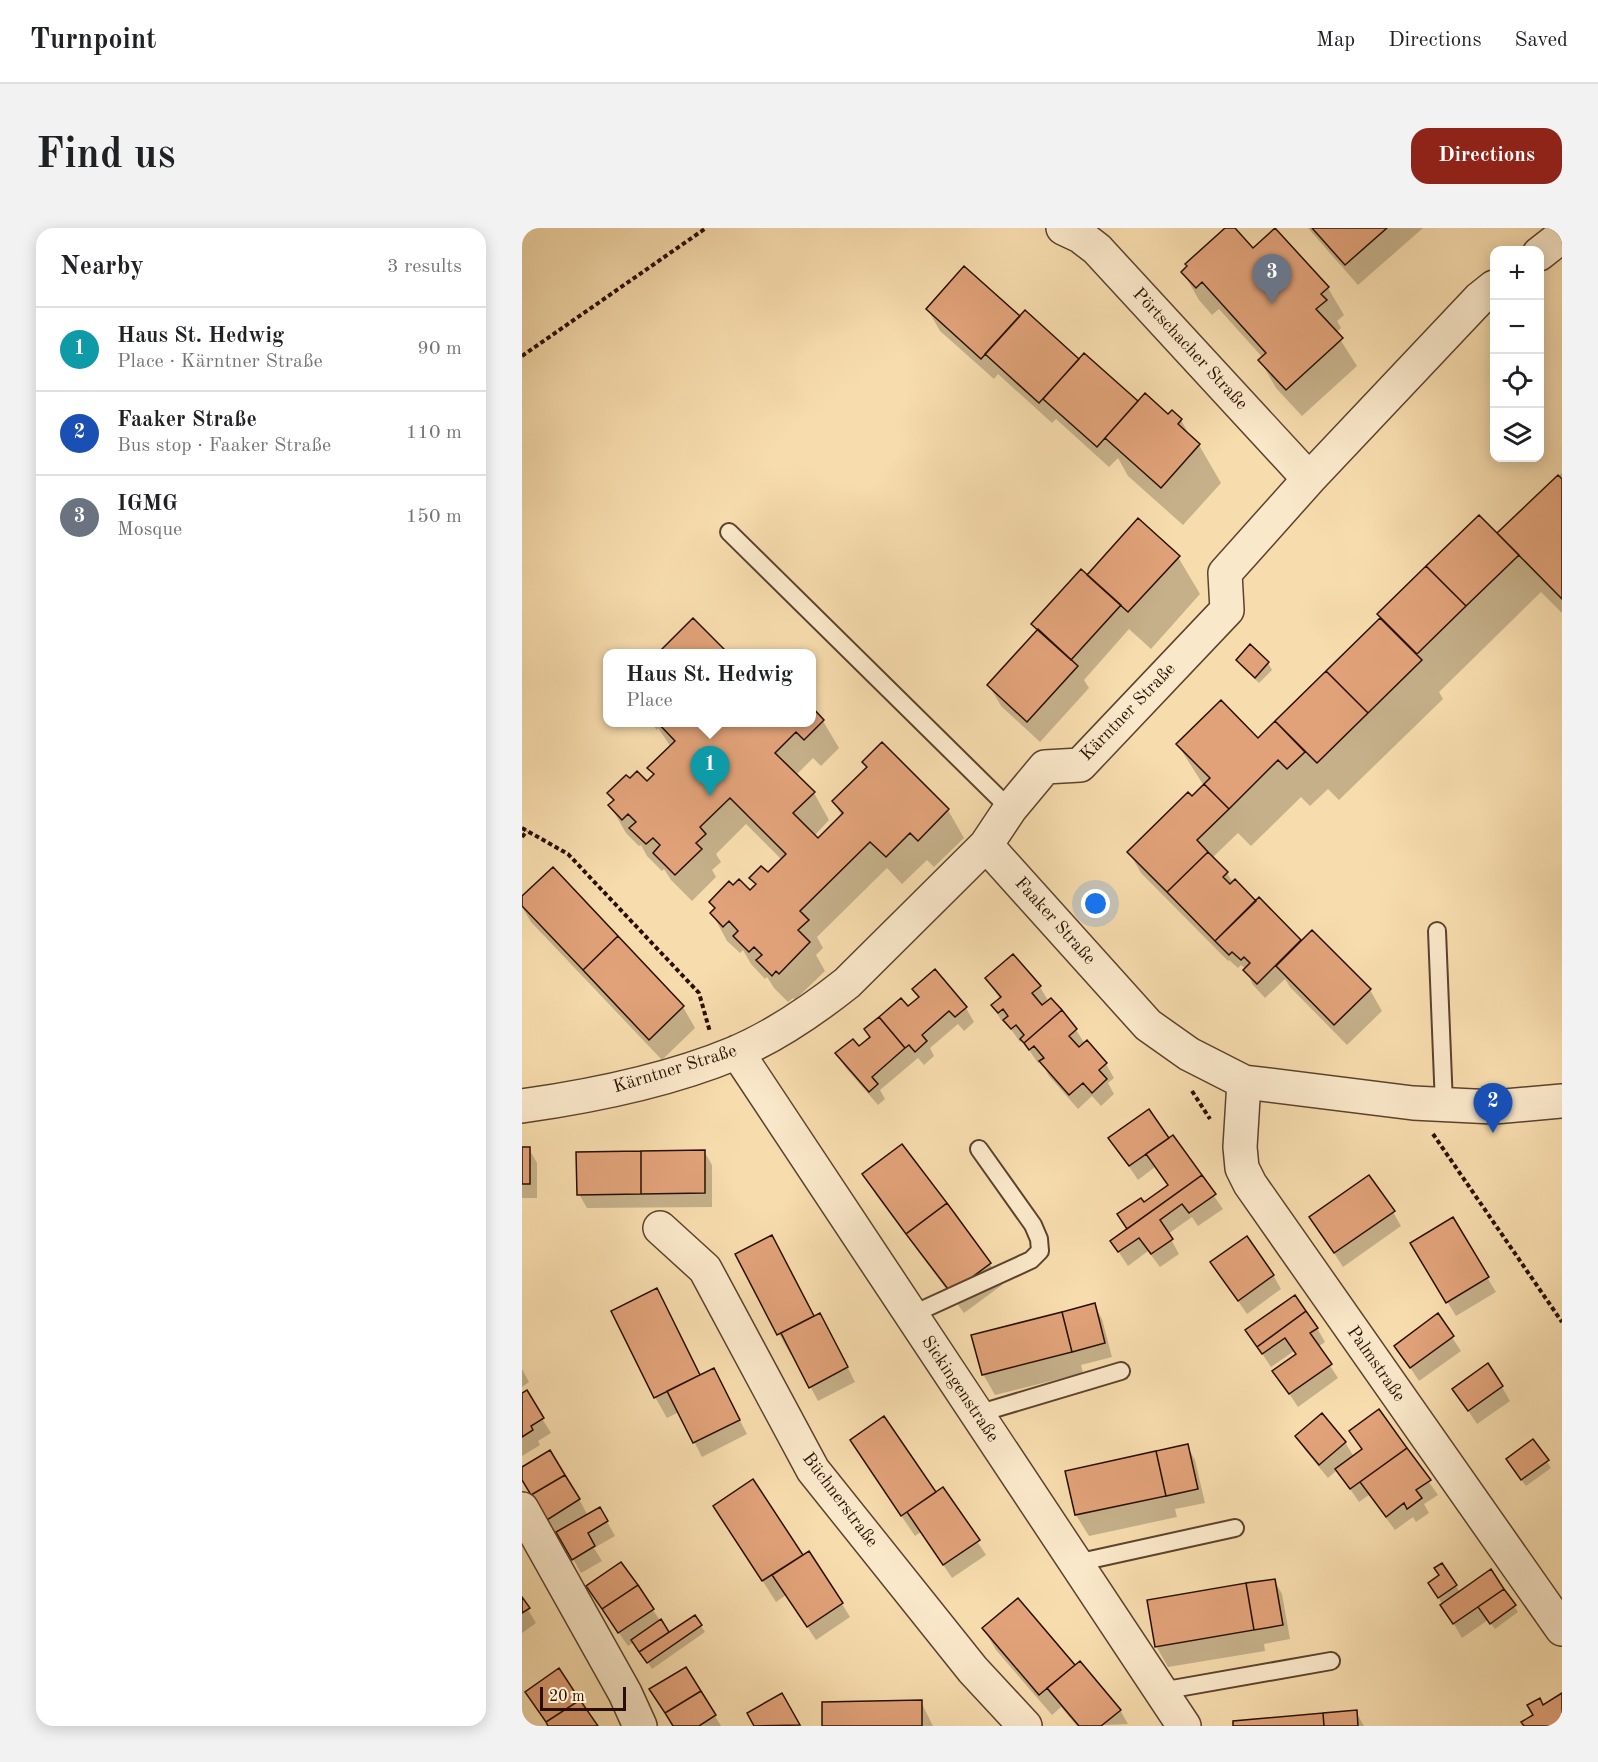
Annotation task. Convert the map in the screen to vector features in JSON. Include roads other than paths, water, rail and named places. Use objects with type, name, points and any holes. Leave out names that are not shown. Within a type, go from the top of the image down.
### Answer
[{"type":"street","name":"Pörtschacher Straße","points":[[1063,228],[1080,236],[1098,249],[1309,479]]},
{"type":"street","points":[[1544,250],[1562,236]]},
{"type":"street","name":"Kärntner Straße","points":[[522,1106],[611,1090],[727,1056],[784,1027],[822,1003],[847,983],[986,845],[1010,809],[1046,767],[1080,765],[1227,610],[1225,573],[1309,479],[1479,299],[1490,290]]},
{"type":"street","name":"Faaker Straße","points":[[986,845],[1148,1025],[1189,1054],[1244,1082],[1428,1104],[1494,1107],[1562,1101]]},
{"type":"street","name":"Sickingenstraße","points":[[727,1056],[911,1315],[1184,1726]]},
{"type":"street","name":"Palmstraße","points":[[1244,1082],[1240,1147],[1242,1168],[1250,1184],[1562,1629]]},
{"type":"street","name":"Büchnerstraße","points":[[660,1228],[705,1269],[813,1470],[973,1670],[1025,1726]]},
{"type":"street","points":[[522,1509],[626,1693],[640,1726]]},
{"type":"lane","points":[[729,532],[1010,809]]},
{"type":"lane","points":[[1428,1104],[1437,931]]},
{"type":"lane","points":[[911,1315],[1031,1260],[1040,1251],[1039,1239],[1033,1226],[979,1149]]},
{"type":"lane","points":[[977,1414],[1121,1371]]},
{"type":"lane","points":[[1076,1563],[1235,1528]]},
{"type":"lane","points":[[1161,1691],[1331,1661]]},
{"type":"place","name":"IGMG","points":[[1272,304]]},
{"type":"place","name":"Haus St. Hedwig","points":[[710,796]]},
{"type":"place","name":"Faaker Straße","points":[[1493,1133]]}]
